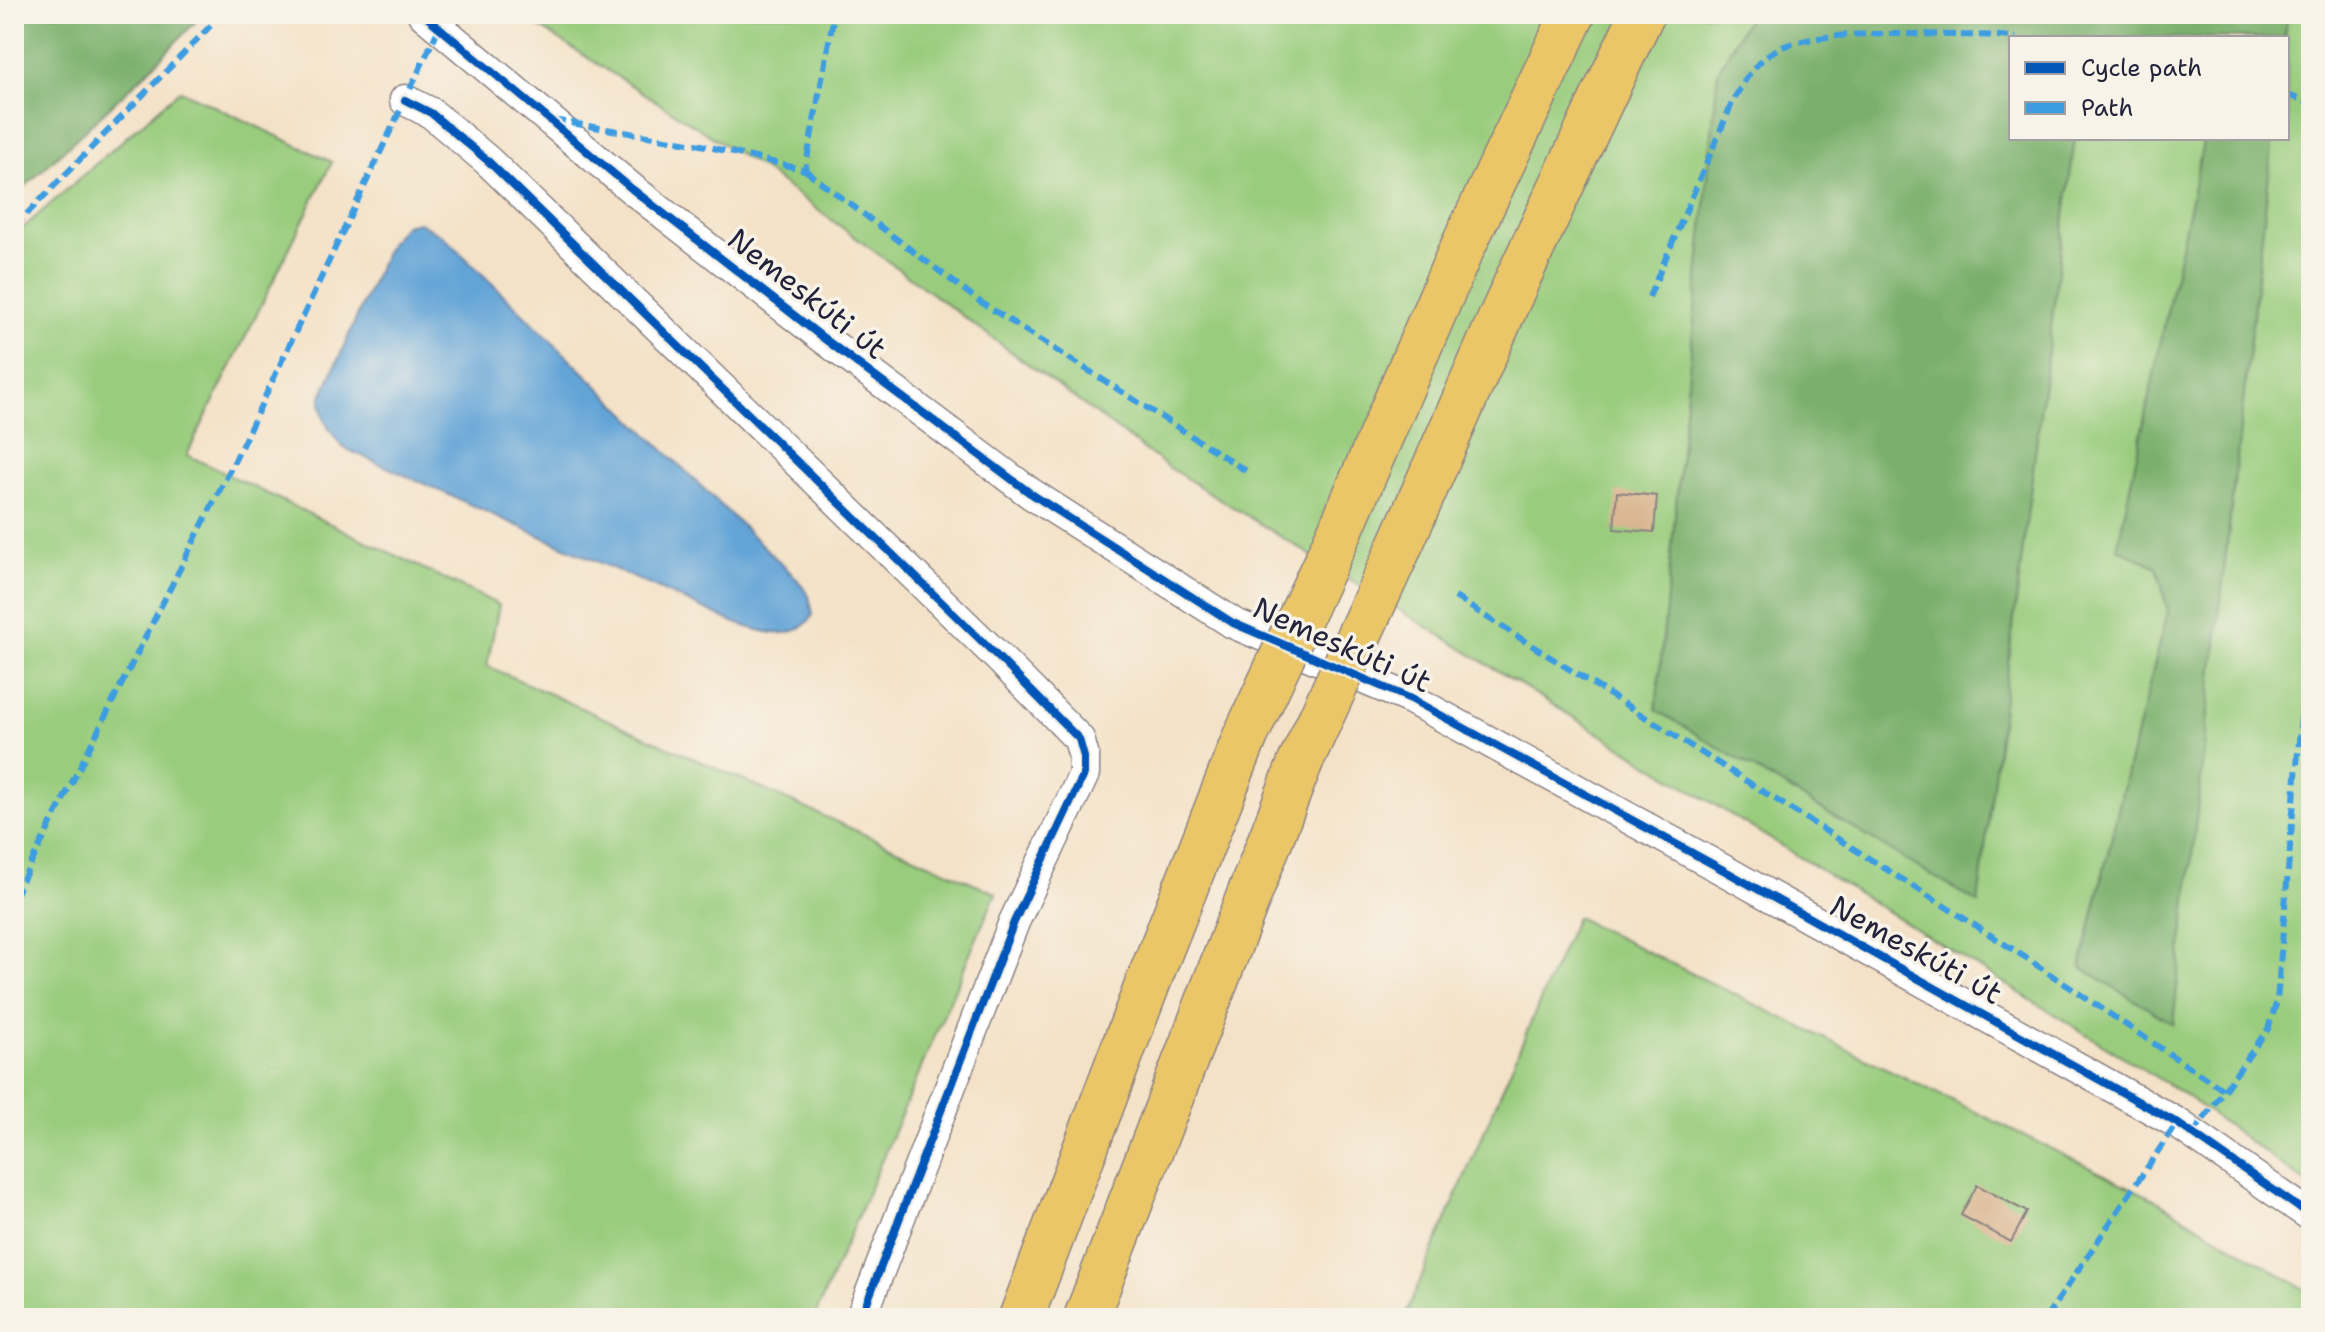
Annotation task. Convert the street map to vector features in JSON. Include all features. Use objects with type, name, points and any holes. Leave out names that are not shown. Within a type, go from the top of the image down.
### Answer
[{"type":"highway","points":[[1021,1318],[1245,737],[1340,531],[1458,257],[1573,14]]},
{"type":"highway","points":[[1086,1318],[1300,763],[1519,276],[1642,14]]},
{"type":"street","name":"Nemeskúti út","points":[[423,14],[632,189],[1030,493],[1233,623],[1411,699],[1700,857],[2177,1123],[2311,1216]]},
{"type":"street","points":[[405,100],[440,119],[499,172],[1079,739],[1084,757],[1084,774],[1014,922],[861,1318]]},
{"type":"green space","points":[[14,14],[203,14],[148,71],[14,197]]},
{"type":"green space","points":[[519,14],[2311,14],[2311,1186],[2188,1097],[1168,467],[761,168]]},
{"type":"green space","points":[[1750,14],[2287,14],[2284,36],[2009,36],[2009,140],[2075,140],[1978,903],[1656,710],[1718,71]]},
{"type":"green space","points":[[180,90],[332,162],[187,455],[499,605],[487,666],[996,893],[814,1318],[14,1318],[14,236]]},
{"type":"green space","points":[[2204,140],[2273,140],[2173,1024],[2081,967],[2168,611],[2157,567],[2117,548]]},
{"type":"green space","points":[[1576,917],[2154,1199],[2311,1293],[2311,1318],[1404,1318]]},
{"type":"water","points":[[419,222],[443,236],[796,578],[809,596],[813,615],[806,624],[788,633],[777,633],[735,623],[344,448],[327,425],[321,398],[389,244],[405,225]]},
{"type":"building","points":[[1617,492],[1657,496],[1654,532],[1614,529]]},
{"type":"building","points":[[1977,1185],[2027,1212],[2011,1242],[1961,1215]]},
{"type":"marked path","points":[[14,227],[222,14]]},
{"type":"marked path","points":[[553,120],[701,145],[805,170],[834,14]]},
{"type":"marked path","points":[[14,897],[235,460],[439,28]]},
{"type":"marked path","points":[[1649,297],[1733,101],[1747,77],[1773,51],[1800,42],[1843,35],[2009,37]]},
{"type":"marked path","points":[[2289,96],[2311,103]]},
{"type":"marked path","points":[[805,170],[979,301],[1248,472]]},
{"type":"marked path","points":[[1455,597],[2014,950],[2225,1091]]},
{"type":"marked path","points":[[2193,1134],[2268,1029],[2277,1001],[2311,599]]},
{"type":"marked path","points":[[2046,1318],[2177,1123]]},
{"type":"cycle path","points":[[423,14],[632,189],[822,337],[1030,493],[1233,623],[1411,699],[1727,872],[2177,1123],[2311,1216]]},
{"type":"cycle path","points":[[405,100],[431,113],[488,161],[1079,739],[1084,757],[1084,774],[1014,922],[861,1318]]}]
